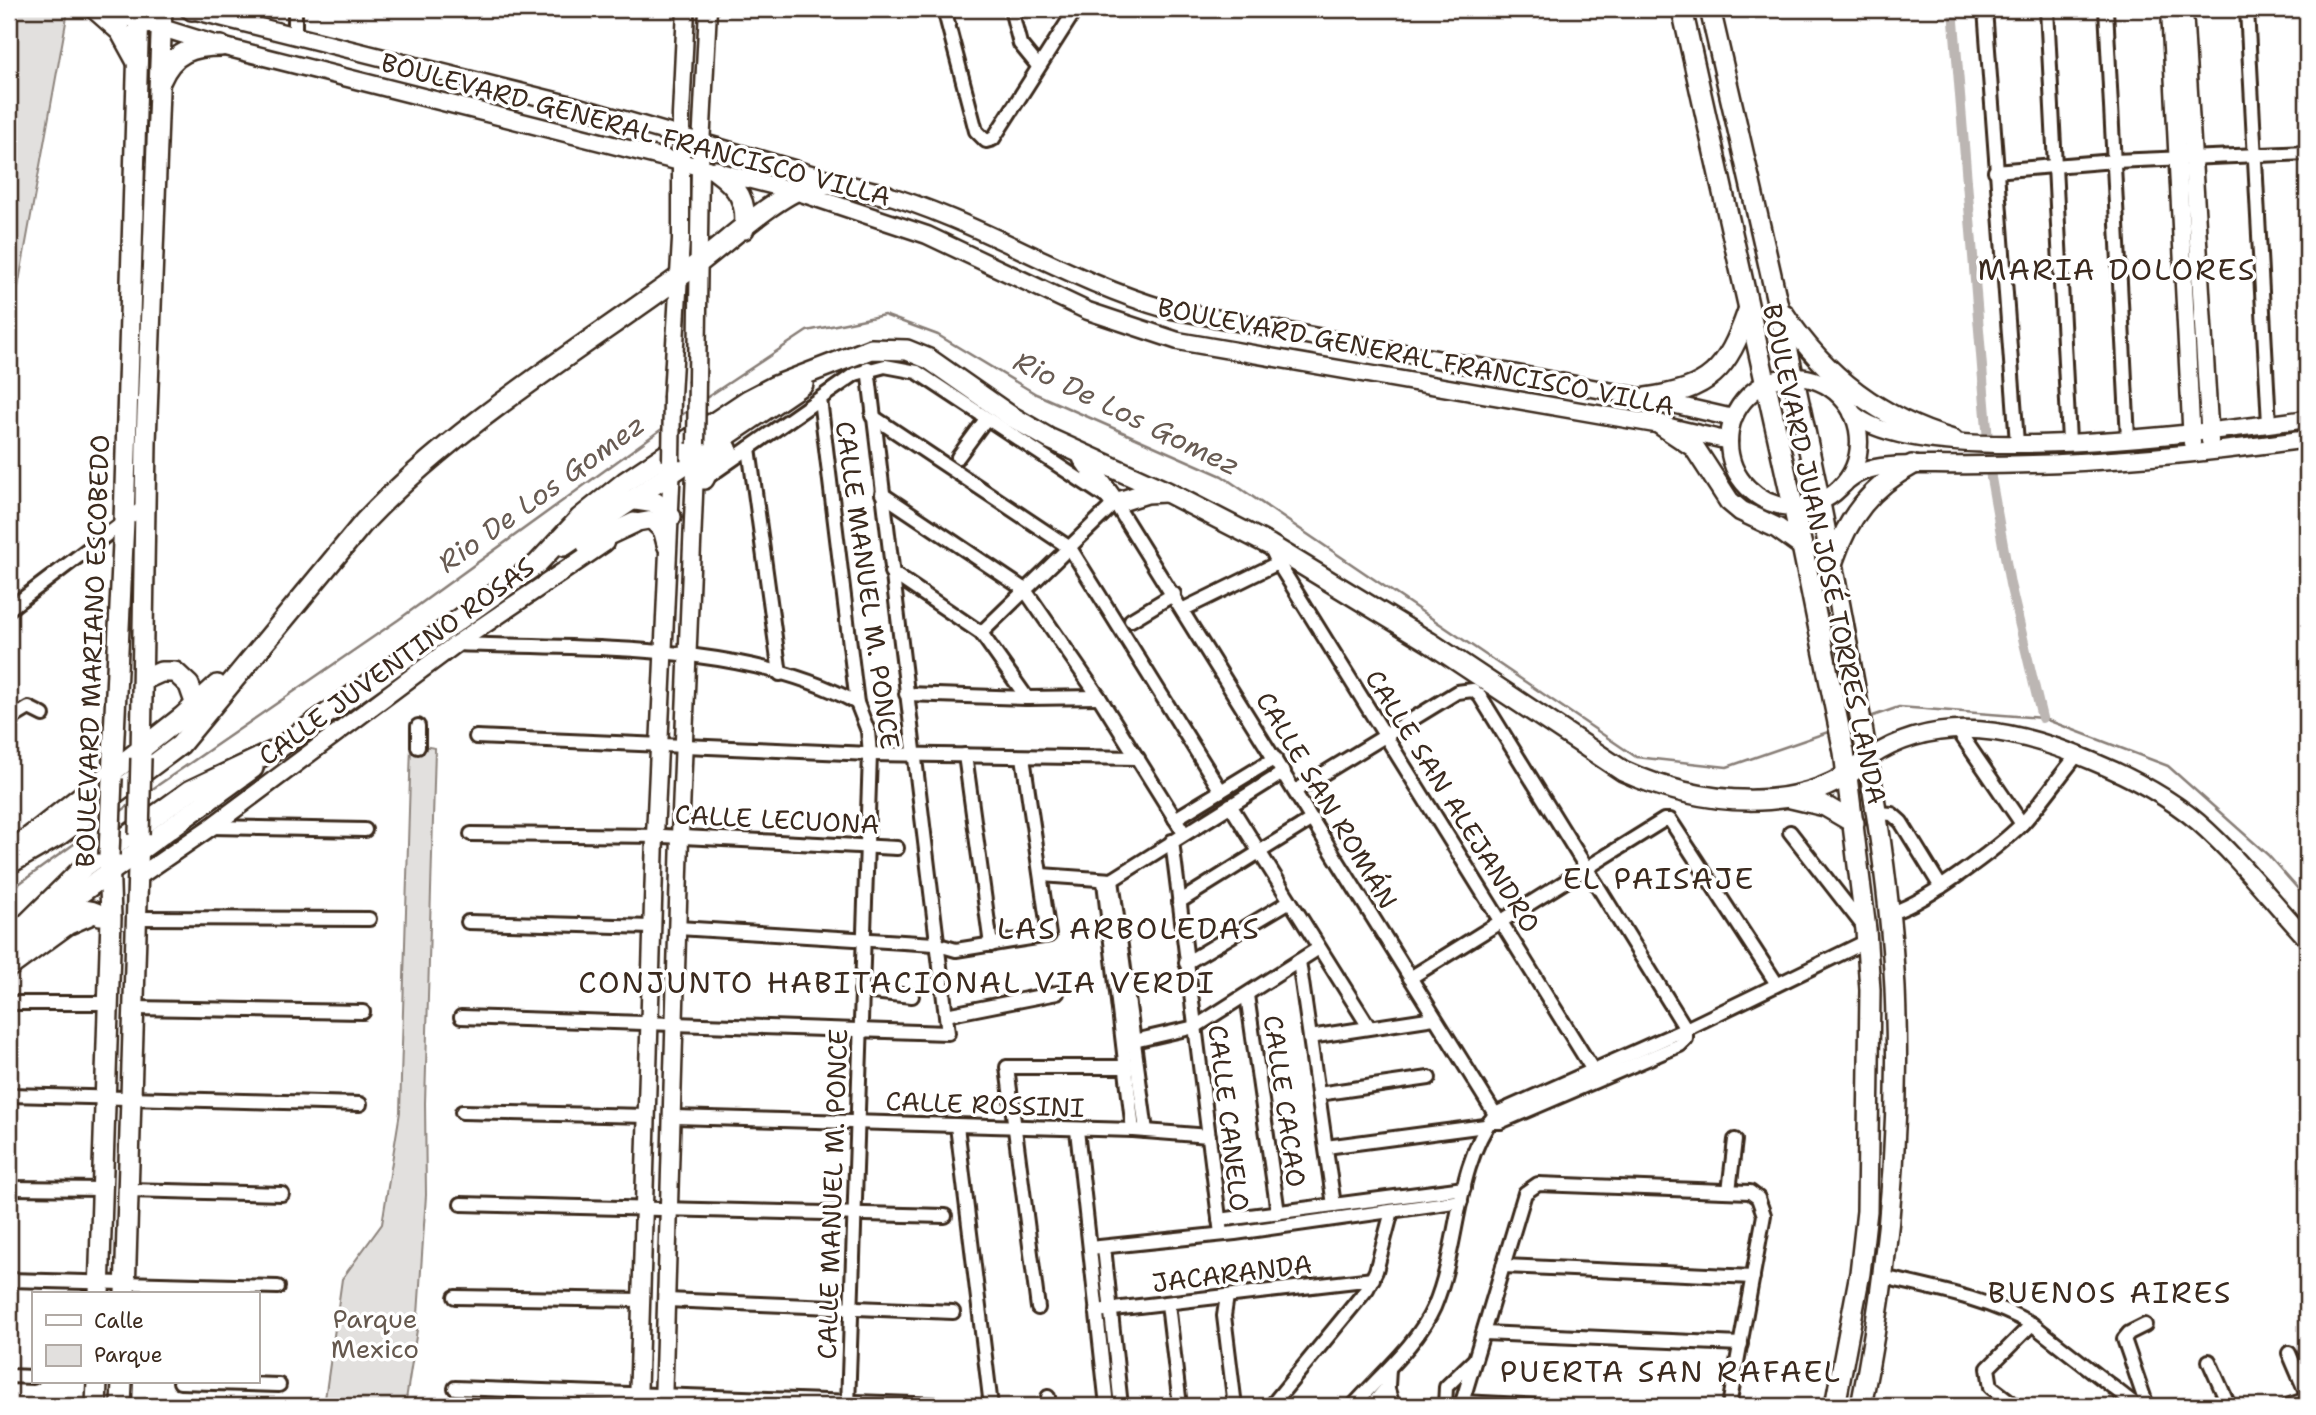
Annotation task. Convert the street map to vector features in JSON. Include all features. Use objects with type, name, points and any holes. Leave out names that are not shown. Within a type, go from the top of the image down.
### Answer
[{"type":"main road","name":"BOULEVARD GENERAL FRANCISCO VILLA","points":[[95,9],[139,14],[161,29],[221,46],[795,191],[927,235],[1088,311],[1178,341],[1661,425],[1729,441]]},
{"type":"main road","points":[[95,9],[120,31],[138,66]]},
{"type":"main road","name":"BOULEVARD MARIANO ESCOBEDO","points":[[125,1288],[139,843],[146,442],[162,9]]},
{"type":"main road","name":"BOULEVARD GENERAL FRANCISCO VILLA","points":[[191,9],[576,106],[886,195],[942,213],[1111,290],[1166,309],[1646,398],[1733,418]]},
{"type":"main road","points":[[638,1400],[652,1023],[652,927],[671,517],[672,397],[680,276],[681,115],[686,9]]},
{"type":"main road","points":[[663,1401],[677,1023],[680,837],[701,262],[708,168],[701,144],[708,9]]},
{"type":"main road","name":"BOULEVARD JUAN JOSÉ TORRES LANDA","points":[[1682,9],[1794,508],[1844,751],[1867,936],[1870,1110],[1867,1211],[1860,1272],[1835,1406]]},
{"type":"main road","name":"BOULEVARD JUAN JOSÉ TORRES LANDA","points":[[1710,9],[1821,502],[1868,749],[1888,913],[1895,992],[1894,1119],[1883,1277],[1861,1406]]},
{"type":"main road","points":[[2171,9],[2210,454]]},
{"type":"main road","points":[[2184,9],[2193,456]]},
{"type":"main road","name":"BOULEVARD MARIANO ESCOBEDO","points":[[100,1288],[110,941],[106,916],[124,521],[139,14]]},
{"type":"main road","points":[[158,88],[168,65],[180,54],[193,47],[221,46]]},
{"type":"main road","points":[[657,130],[681,115]]},
{"type":"main road","points":[[708,168],[740,195],[746,210],[744,229]]},
{"type":"main road","points":[[9,864],[61,834],[180,745],[272,629],[365,521],[413,474],[628,310],[701,262],[795,191],[818,184],[886,195]]},
{"type":"main road","points":[[1776,299],[1804,343],[1842,382],[1886,413],[1960,441]]},
{"type":"main road","points":[[1646,398],[1688,389],[1716,373],[1732,352],[1749,310]]},
{"type":"main road","points":[[537,564],[593,506],[762,392],[872,349],[907,351],[929,359],[1009,415],[1080,454],[1167,492],[1429,642],[1623,771],[1665,789],[1701,797],[1738,800],[1783,796],[1818,788],[1848,775],[1868,749],[1957,729],[2016,733],[2078,754],[2134,778],[2197,822],[2225,848],[2307,939]]},
{"type":"main road","points":[[9,944],[109,863],[276,750],[537,564],[636,500],[672,467],[843,359]]},
{"type":"main road","points":[[2307,419],[2192,434],[2128,439],[2011,443],[1960,441],[1896,434],[1852,412],[1828,386],[1794,377],[1766,383],[1750,394],[1733,418],[1729,441],[1732,464],[1744,485],[1763,500],[1794,508],[1821,502],[1852,476],[1888,467],[2008,466],[2193,456],[2307,439]]},
{"type":"main road","points":[[704,479],[708,465],[718,454],[763,425],[773,403]]},
{"type":"main road","points":[[1844,484],[1858,455],[1859,433],[1852,412]]},
{"type":"main road","points":[[1661,425],[1694,447],[1730,501],[1741,511],[1777,528],[1802,546]]},
{"type":"main road","points":[[126,427],[132,436],[146,442]]},
{"type":"main road","points":[[1080,454],[1098,475],[1115,502],[1147,493],[1167,492]]},
{"type":"main road","points":[[1832,562],[1845,531],[1865,499],[1881,484],[1912,465]]},
{"type":"main road","points":[[636,500],[656,503],[671,517]]},
{"type":"main road","points":[[537,564],[569,555],[634,523],[651,520],[658,524],[669,559]]},
{"type":"main road","name":"CALLE JUVENTINO ROSAS","points":[[138,877],[211,827],[456,644],[634,523]]},
{"type":"main road","points":[[9,853],[93,785],[141,753],[189,711],[272,629]]},
{"type":"main road","points":[[161,672],[175,672],[189,685],[189,711],[166,720],[156,718],[145,708],[142,689],[161,672]]},
{"type":"main road","points":[[93,785],[105,762],[113,737]]},
{"type":"main road","points":[[9,944],[65,882],[191,790],[276,750]]},
{"type":"main road","points":[[1783,796],[1816,803],[1854,823]]},
{"type":"main road","points":[[9,944],[25,944],[78,910],[92,910],[106,916]]},
{"type":"main road","points":[[9,969],[77,920],[106,916]]},
{"type":"main road","points":[[110,941],[120,924],[136,918]]},
{"type":"main road","points":[[109,979],[135,979]]},
{"type":"main road","points":[[96,1406],[97,1384]]},
{"type":"main road","points":[[121,1406],[122,1384]]},
{"type":"street","points":[[295,9],[295,34]]},
{"type":"street","points":[[944,9],[969,110],[976,131],[986,141],[993,139],[1076,9]]},
{"type":"street","points":[[1011,9],[1020,44],[1038,66]]},
{"type":"street","points":[[1985,9],[2011,443]]},
{"type":"street","points":[[2047,9],[2069,441]]},
{"type":"street","points":[[2106,9],[2128,439]]},
{"type":"street","points":[[2247,9],[2269,424]]},
{"type":"street","points":[[1995,171],[2114,161],[2307,153]]},
{"type":"street","points":[[691,565],[699,548],[700,487],[704,479],[855,373],[868,368],[902,367],[917,372],[1115,502],[981,633]]},
{"type":"street","points":[[461,1017],[860,1028],[948,1033],[935,944],[868,368]]},
{"type":"street","name":"CALLE MANUEL M. PONCE","points":[[820,400],[857,703],[868,731],[870,754],[864,847],[859,1122],[848,1403]]},
{"type":"street","points":[[872,416],[1070,548],[1221,790]]},
{"type":"street","points":[[958,457],[986,419]]},
{"type":"street","points":[[749,448],[780,674]]},
{"type":"street","points":[[882,494],[1025,590],[1099,697],[1184,833]]},
{"type":"street","name":"CALLE SAN ROMÁN","points":[[1115,502],[1184,609],[1434,1018],[1492,1121]]},
{"type":"street","points":[[9,609],[146,505]]},
{"type":"street","points":[[1184,609],[1274,554]]},
{"type":"street","name":"CALLE SAN ALEJANDRO","points":[[1274,554],[1595,1074]]},
{"type":"street","points":[[891,572],[981,633],[1027,698]]},
{"type":"street","points":[[1131,620],[1174,594]]},
{"type":"street","points":[[456,644],[688,653],[780,674],[857,703]]},
{"type":"street","points":[[1295,791],[1457,692],[1473,690],[1480,696],[1686,1029]]},
{"type":"street","points":[[906,694],[1027,698],[1099,697]]},
{"type":"street","points":[[9,720],[29,708],[43,715]]},
{"type":"street","points":[[418,726],[418,747]]},
{"type":"street","points":[[1957,729],[2022,824]]},
{"type":"street","points":[[476,737],[870,754],[1138,758]]},
{"type":"street","points":[[1888,913],[1909,908],[1941,887],[2022,824],[2078,754]]},
{"type":"street","points":[[965,755],[991,945]]},
{"type":"street","points":[[678,928],[862,938],[935,944],[956,950],[1049,935],[1023,757]]},
{"type":"street","points":[[1175,819],[1275,758]]},
{"type":"street","points":[[1041,874],[1108,881],[1284,772]]},
{"type":"street","points":[[1230,805],[1369,1027]]},
{"type":"street","points":[[1877,813],[1892,814],[1901,822],[1941,887]]},
{"type":"street","points":[[1179,902],[1312,819]]},
{"type":"street","points":[[1409,978],[1664,820],[1670,820],[1675,823],[1777,984]]},
{"type":"street","points":[[211,827],[365,830]]},
{"type":"street","points":[[1326,1147],[1492,1121],[1595,1074],[1867,936],[1790,832]]},
{"type":"street","name":"CALLE LECUONA","points":[[471,834],[656,836],[897,848]]},
{"type":"street","name":"CALLE CANELO","points":[[1172,841],[1221,1234]]},
{"type":"street","points":[[1108,881],[1134,1041],[1140,1131]]},
{"type":"street","points":[[1108,881],[1126,1067],[1140,1131]]},
{"type":"street","points":[[1186,963],[1290,901]]},
{"type":"street","points":[[136,918],[369,919]]},
{"type":"street","points":[[468,922],[652,927]]},
{"type":"street","points":[[1134,1041],[1195,1027],[1319,947]]},
{"type":"street","points":[[1299,961],[1334,1205]]},
{"type":"street","points":[[861,991],[912,996]]},
{"type":"street","points":[[947,1015],[1057,993]]},
{"type":"street","name":"CALLE CACAO","points":[[1247,995],[1278,1213]]},
{"type":"street","points":[[9,1003],[109,1003]]},
{"type":"street","points":[[134,1008],[363,1013]]},
{"type":"street","points":[[1310,1037],[1434,1018]]},
{"type":"street","points":[[1038,1308],[1007,1067],[1126,1067]]},
{"type":"street","points":[[1318,1094],[1429,1078]]},
{"type":"street","points":[[9,1095],[360,1104]]},
{"type":"street","points":[[462,1112],[648,1116]]},
{"type":"street","name":"CALLE ROSSINI","points":[[674,1117],[1014,1126],[1209,1136]]},
{"type":"street","points":[[1371,1406],[1386,1377],[1432,1310],[1462,1194],[1492,1121]]},
{"type":"street","points":[[957,1126],[991,1406]]},
{"type":"street","points":[[1077,1130],[1107,1406]]},
{"type":"street","points":[[1729,1191],[1735,1140]]},
{"type":"street","points":[[1543,1406],[1461,1404],[1525,1192],[1531,1186],[1750,1192],[1761,1205],[1763,1215],[1729,1406]]},
{"type":"street","points":[[9,1188],[103,1189]]},
{"type":"street","points":[[128,1189],[282,1194]]},
{"type":"street","points":[[1219,1220],[1334,1205],[1462,1194]]},
{"type":"street","points":[[1090,1248],[1392,1211],[1462,1194]]},
{"type":"street","points":[[461,1204],[945,1216]]},
{"type":"street","points":[[1271,1406],[1373,1279],[1392,1211]]},
{"type":"street","points":[[1104,1247],[1121,1406]]},
{"type":"street","points":[[1503,1266],[1753,1277]]},
{"type":"street","points":[[1883,1277],[1995,1305],[2032,1324],[2137,1406]]},
{"type":"street","name":"JACARANDA","points":[[1096,1311],[1373,1279]]},
{"type":"street","points":[[9,1280],[100,1288],[278,1287]]},
{"type":"street","points":[[1227,1296],[1224,1316],[1235,1406]]},
{"type":"street","points":[[455,1297],[641,1300]]},
{"type":"street","points":[[667,1300],[851,1310],[953,1312]]},
{"type":"street","points":[[1168,1304],[1180,1406]]},
{"type":"street","points":[[2016,1406],[1991,1387],[1988,1368],[2032,1324]]},
{"type":"street","points":[[2145,1325],[2129,1333],[2124,1339],[2147,1406]]},
{"type":"street","points":[[1484,1333],[1741,1345]]},
{"type":"street","points":[[2287,1406],[2307,1397],[2289,1353]]},
{"type":"street","points":[[1445,1406],[1446,1387],[1477,1357]]},
{"type":"street","points":[[2209,1361],[2229,1406]]},
{"type":"street","points":[[9,1376],[32,1377]]},
{"type":"street","points":[[1353,1406],[1386,1377]]},
{"type":"street","points":[[1386,1377],[1393,1406]]},
{"type":"street","points":[[246,1384],[279,1385]]},
{"type":"street","points":[[455,1388],[663,1401],[972,1406]]},
{"type":"green space","points":[[9,9],[68,11],[9,337]]},
{"type":"green space","name":"Parque Mexico","points":[[411,744],[435,748],[425,1103],[426,1195],[417,1330],[405,1406],[324,1406],[342,1279],[382,1224],[400,1112]]},
{"type":"waterway","points":[[1953,9],[1991,478],[2010,584],[2042,718]]},
{"type":"waterway","name":"Rio De Los Gomez","points":[[703,400],[807,331],[884,315],[938,335],[1036,394],[1222,476],[1636,757],[1727,767],[1831,731]]},
{"type":"waterway","name":"Rio De Los Gomez","points":[[677,418],[692,408]]},
{"type":"waterway","name":"Rio De Los Gomez","points":[[148,792],[398,620],[666,426]]},
{"type":"waterway","name":"Rio De Los Gomez","points":[[1867,718],[1899,707],[2042,718],[2168,766],[2268,855],[2307,899]]},
{"type":"waterway","name":"Rio De Los Gomez","points":[[120,812],[131,804]]},
{"type":"waterway","name":"Rio De Los Gomez","points":[[9,891],[103,823]]},
{"type":"district","name":"MARIA DOLORES","points":[[2117,269]]},
{"type":"district","name":"EL PAISAJE","points":[[1659,878]]},
{"type":"district","name":"LAS ARBOLEDAS","points":[[1129,928]]},
{"type":"district","name":"CONJUNTO HABITACIONAL VIA VERDI","points":[[897,982]]},
{"type":"district","name":"BUENOS AIRES","points":[[2110,1292]]},
{"type":"district","name":"PUERTA SAN RAFAEL","points":[[1671,1371]]}]
